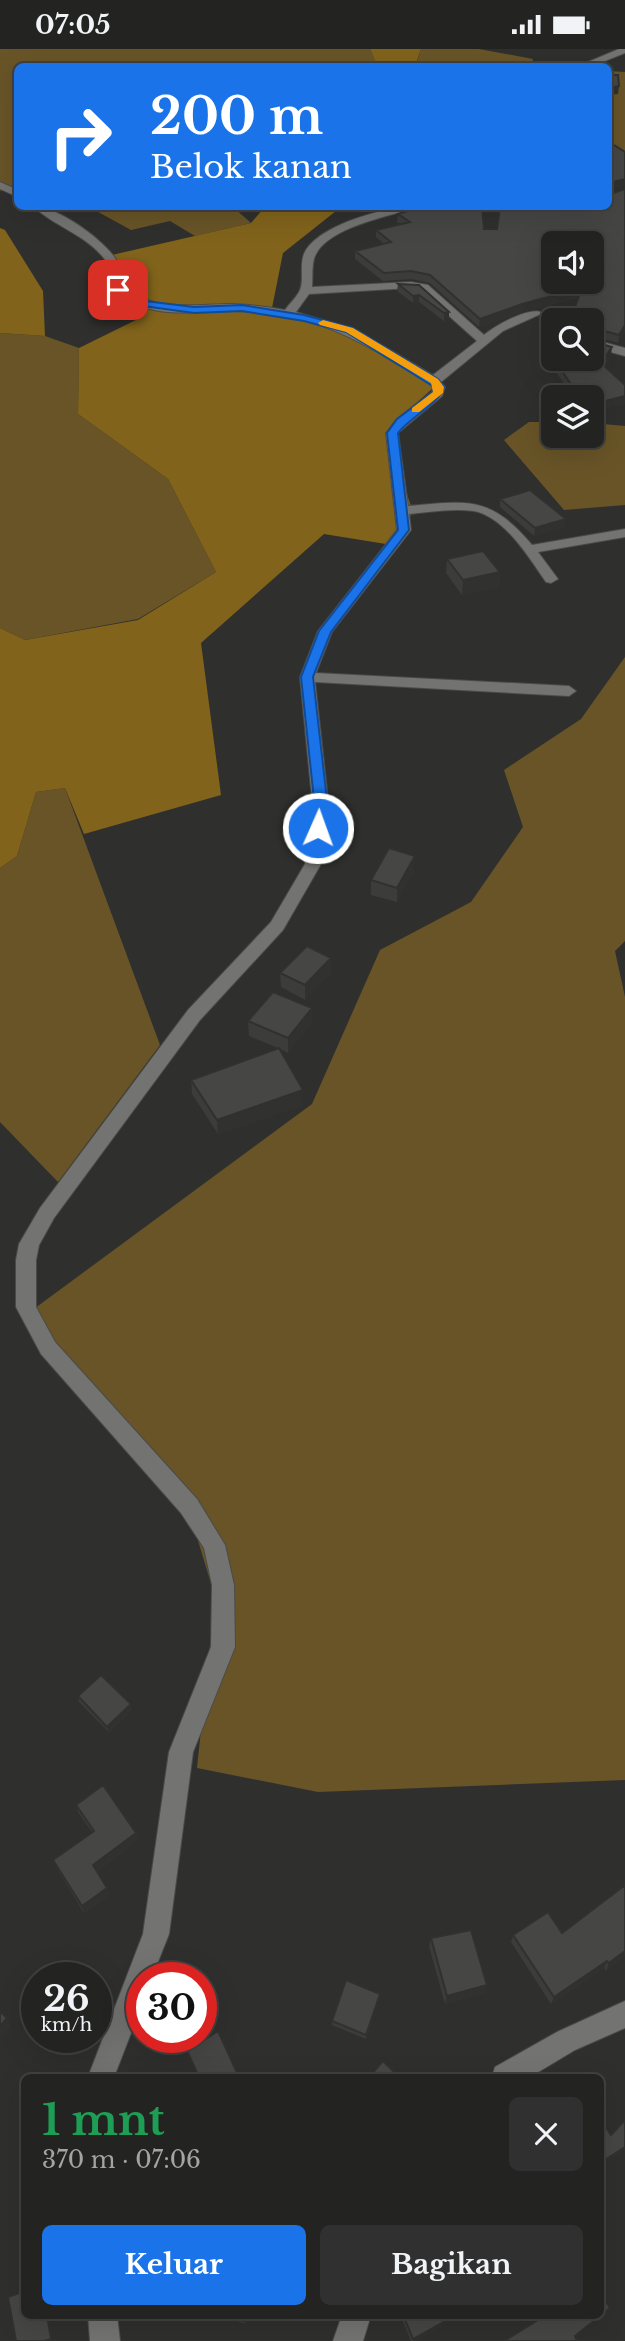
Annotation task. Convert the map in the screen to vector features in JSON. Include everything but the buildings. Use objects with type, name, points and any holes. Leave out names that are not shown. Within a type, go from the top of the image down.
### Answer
[{"type":"street","points":[[591,63],[625,50]]},
{"type":"street","points":[[44,210],[69,224],[106,254],[115,265],[114,285],[118,290],[143,303],[194,310],[242,308],[287,315],[349,330],[434,381],[439,387],[438,393],[401,422],[392,433],[404,530],[325,631],[307,677],[321,809],[313,865],[276,926],[194,1015],[47,1213],[29,1244],[26,1260],[26,1307],[34,1326],[48,1348],[189,1506],[214,1545],[223,1585],[223,1647],[181,1752],[156,1934],[101,2074]]},
{"type":"street","points":[[287,315],[306,291],[309,255],[319,243],[348,225],[397,210]]},
{"type":"street","points":[[306,291],[411,285],[424,288],[485,342]]},
{"type":"street","points":[[434,381],[499,329],[537,313]]},
{"type":"street","points":[[604,346],[625,352]]},
{"type":"street","points":[[403,510],[466,507],[484,509],[531,549],[551,579]]},
{"type":"street","points":[[531,549],[625,533]]},
{"type":"street","points":[[307,677],[569,691]]},
{"type":"street","points":[[510,2074],[566,2041],[625,2014]]},
{"type":"street","points":[[102,2319],[105,2341]]},
{"type":"street","points":[[348,2341],[356,2319]]},
{"type":"shaded area","points":[[0,49],[370,49],[377,63],[14,63],[14,185],[0,191]]},
{"type":"shaded area","points":[[370,49],[421,49],[416,63],[376,63]]},
{"type":"shaded area","points":[[421,49],[479,49],[533,59],[532,63],[416,63]]},
{"type":"shaded area","points":[[612,71],[625,72],[625,164],[615,165],[612,149]]},
{"type":"shaded area","points":[[94,210],[236,210],[251,223],[195,236],[170,221],[131,230]]},
{"type":"shaded area","points":[[262,210],[337,210],[283,253],[272,308],[347,328],[423,369],[433,388],[402,416],[390,445],[413,512],[392,545],[324,534],[201,643],[221,795],[84,834],[65,788],[36,792],[17,856],[0,868],[0,628],[25,640],[138,620],[216,572],[168,479],[78,414],[79,348],[142,317],[112,255],[251,223]]},
{"type":"shaded area","points":[[0,228],[5,230],[43,291],[45,336],[0,333]]},
{"type":"shaded area","points":[[0,333],[45,336],[79,348],[78,414],[168,479],[216,572],[138,619],[25,640],[0,628]]},
{"type":"shaded area","points":[[529,422],[541,422],[541,448],[604,448],[604,424],[625,426],[625,505],[564,510],[504,440]]},
{"type":"shaded area","points":[[625,657],[625,941],[615,951],[625,997],[625,1780],[318,1792],[197,1768],[215,1597],[184,1494],[27,1314],[312,1104],[380,950],[471,902],[523,827],[504,770],[581,719]]},
{"type":"shaded area","points":[[65,788],[160,1045],[58,1182],[0,1122],[0,868],[17,856],[36,792]]},
{"type":"slow traffic","points":[[323,323],[349,330],[434,381],[439,387],[438,393],[416,410]]},
{"type":"route","points":[[118,290],[143,303],[168,308],[242,308],[304,318],[349,330],[434,381],[439,387],[438,393],[401,422],[392,433],[404,530],[325,631],[307,677],[321,809],[318,828]]}]
